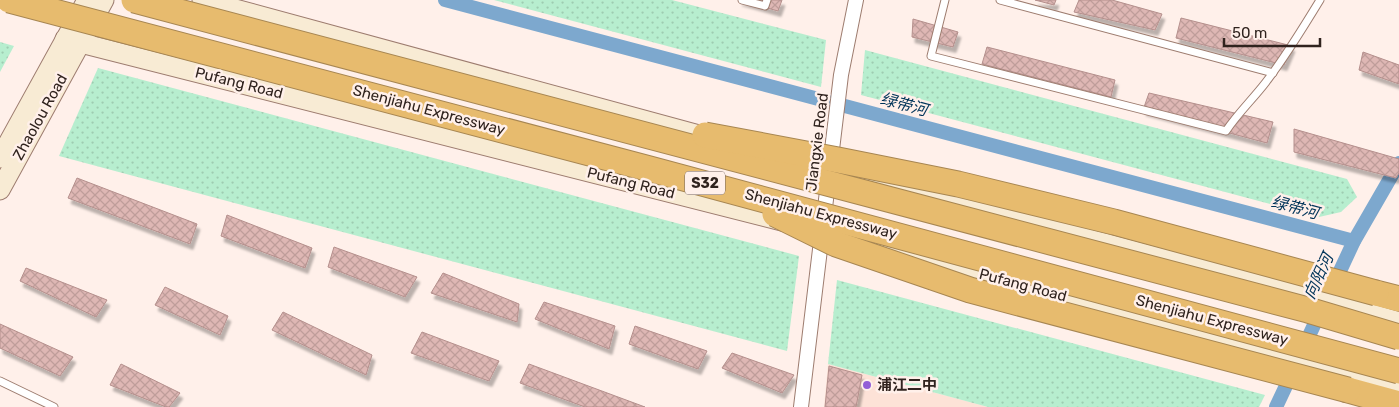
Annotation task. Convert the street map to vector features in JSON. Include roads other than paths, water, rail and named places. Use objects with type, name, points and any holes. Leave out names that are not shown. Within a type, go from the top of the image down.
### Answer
[{"type":"highway","name":"Shenjiahu Expressway","points":[[9,0],[721,188],[1399,371]]},
{"type":"highway","name":"Shenjiahu Expressway","points":[[134,0],[1308,310],[1399,337]]},
{"type":"highway","points":[[581,118],[668,129],[958,184],[1114,222],[1388,296]]},
{"type":"highway","points":[[721,188],[836,244],[970,290],[1399,404]]},
{"type":"main road","points":[[73,41],[87,0]]},
{"type":"main road","points":[[73,41],[104,0]]},
{"type":"main road","points":[[202,0],[1399,322]]},
{"type":"main road","name":"Zhaolou Road","points":[[0,158],[73,41]]},
{"type":"main road","name":"Zhaolou Road","points":[[0,190],[73,41]]},
{"type":"main road","name":"Pufang Road","points":[[73,41],[823,231],[1399,385]]},
{"type":"street","name":"Jiangxie Road","points":[[801,407],[841,75],[856,0]]},
{"type":"lane","points":[[742,0],[766,6],[767,0]]},
{"type":"lane","points":[[945,0],[931,56],[1226,131],[1273,73],[1295,42],[1320,0]]},
{"type":"lane","points":[[1000,0],[1273,73]]},
{"type":"lane","points":[[0,381],[54,407]]},
{"type":"waterway","name":"绿带河","points":[[445,0],[1354,241]]},
{"type":"waterway","name":"向阳河","points":[[1333,286],[1354,241],[1399,163]]},
{"type":"waterway","name":"向阳河","points":[[1302,351],[1321,310]]},
{"type":"waterway","name":"向阳河","points":[[1276,407],[1293,371]]},
{"type":"place","name":"浦江二中","points":[[867,385]]}]
